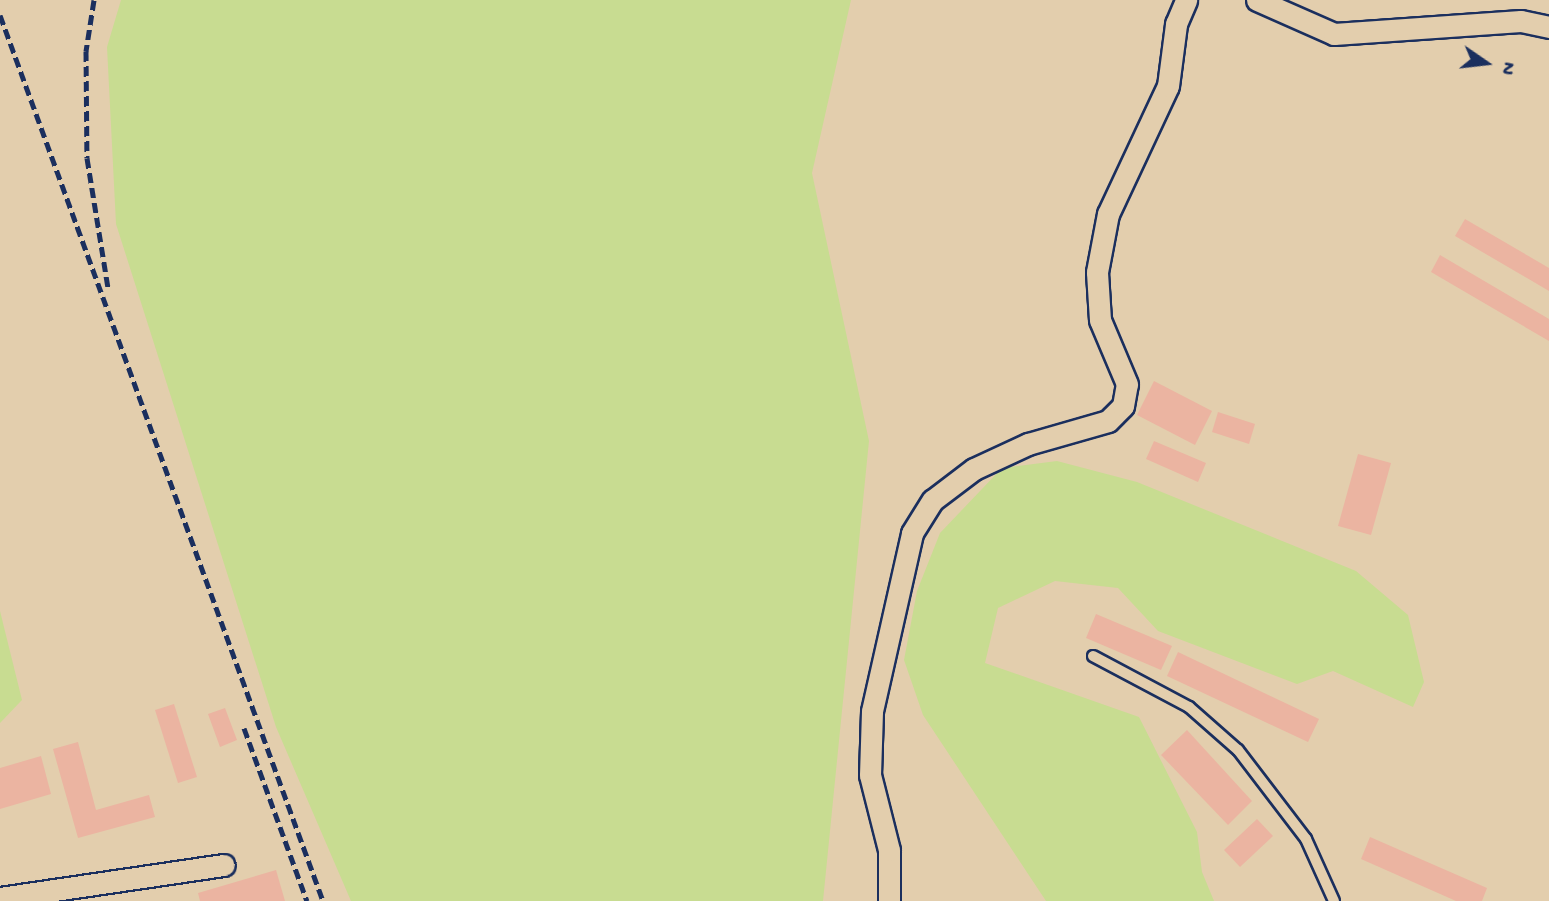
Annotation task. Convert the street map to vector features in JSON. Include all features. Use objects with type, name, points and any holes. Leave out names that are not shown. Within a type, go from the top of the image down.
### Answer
[{"type":"street","points":[[889,901],[889,850],[870,775],[872,711],[912,533],[933,500],[974,469],[1028,444],[1096,426],[1123,406],[1127,384],[1100,320],[1097,272],[1108,214],[1168,86],[1176,24],[1186,0]]},
{"type":"street","points":[[1257,0],[1334,34],[1521,21],[1549,27]]},
{"type":"street","points":[[0,898],[224,865]]},
{"type":"lane","points":[[1093,656],[1189,707],[1238,750],[1306,839],[1334,901]]},
{"type":"green space","points":[[121,0],[851,0],[812,173],[869,441],[823,901],[351,901],[276,727],[116,224],[107,47]]},
{"type":"green space","points":[[1057,461],[1137,482],[1356,571],[1408,615],[1424,682],[1413,707],[1333,671],[1297,684],[1158,631],[1118,588],[1055,581],[998,608],[985,663],[1139,717],[1197,832],[1202,872],[1214,901],[1046,901],[923,715],[904,660],[917,591],[940,533],[1002,468]]},
{"type":"green space","points":[[0,611],[22,700],[0,723]]},
{"type":"building","points":[[1465,219],[1549,268],[1549,291],[1455,236]]},
{"type":"building","points":[[1440,255],[1549,319],[1549,341],[1431,272]]},
{"type":"building","points":[[1154,381],[1212,411],[1195,445],[1137,415]]},
{"type":"building","points":[[1218,412],[1255,424],[1249,444],[1212,432]]},
{"type":"building","points":[[1154,441],[1206,463],[1198,482],[1146,459]]},
{"type":"building","points":[[1358,454],[1391,463],[1371,535],[1338,526]]},
{"type":"building","points":[[1096,614],[1172,646],[1161,670],[1086,638]]},
{"type":"building","points":[[1178,652],[1319,719],[1308,742],[1167,676]]},
{"type":"building","points":[[174,704],[197,777],[178,783],[155,710]]},
{"type":"building","points":[[225,708],[237,740],[220,747],[208,714]]},
{"type":"building","points":[[1187,730],[1252,801],[1228,825],[1161,755]]},
{"type":"building","points":[[78,742],[96,810],[149,795],[155,817],[78,838],[53,749]]},
{"type":"building","points":[[41,756],[51,794],[0,809],[0,768]]},
{"type":"building","points":[[1257,819],[1273,836],[1240,867],[1224,850]]},
{"type":"building","points":[[1370,837],[1487,888],[1482,901],[1456,901],[1361,859]]},
{"type":"building","points":[[276,870],[285,901],[200,901],[198,893]]},
{"type":"railway","points":[[94,0],[86,51],[87,158],[108,288]]},
{"type":"railway","points":[[0,15],[323,901]]},
{"type":"railway","points":[[244,728],[307,901]]}]
